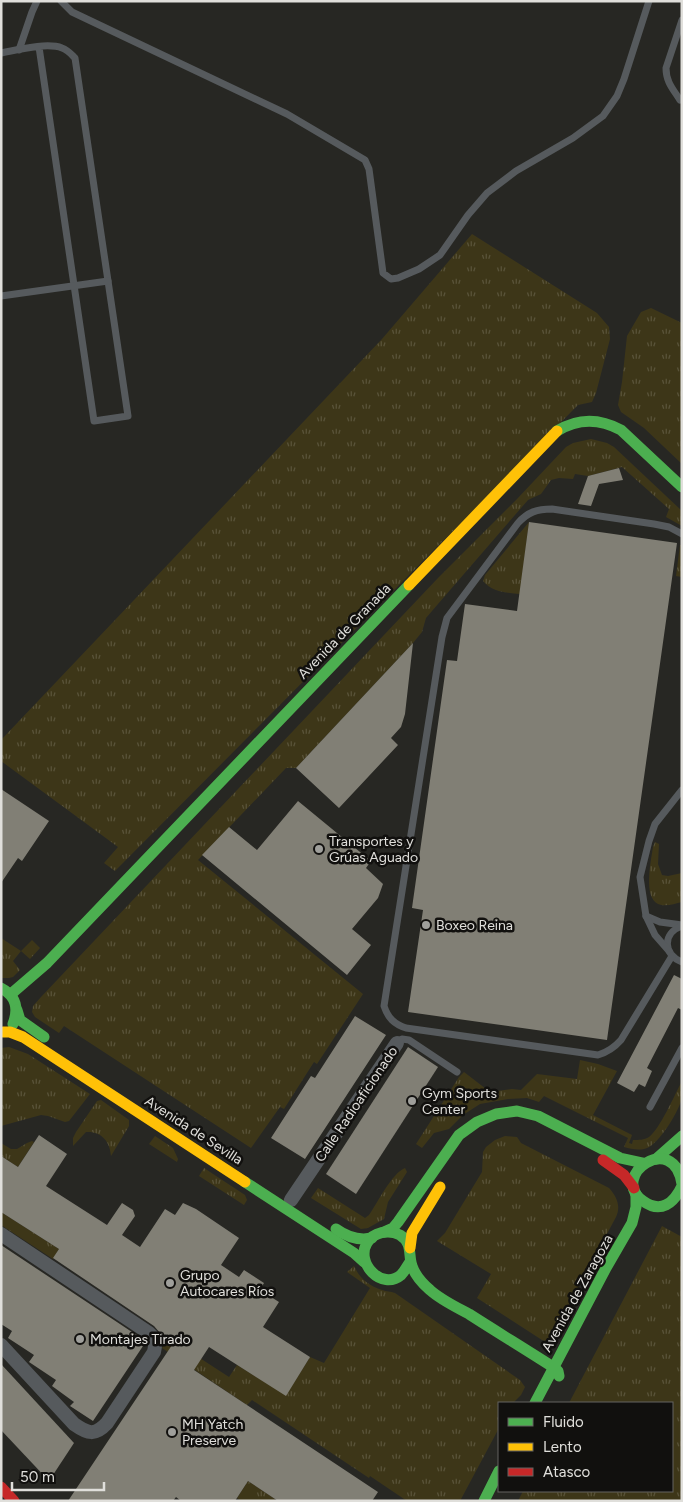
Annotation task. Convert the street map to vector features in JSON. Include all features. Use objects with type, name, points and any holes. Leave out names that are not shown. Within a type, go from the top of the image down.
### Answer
[{"type":"main road","name":"Avenida de Granada","points":[[2,1033],[14,1023],[12,999],[38,980],[47,963],[556,431],[572,422],[589,419],[614,425],[682,487]]},
{"type":"main road","points":[[12,999],[20,1020],[55,1044]]},
{"type":"main road","name":"Avenida de Sevilla","points":[[2,1033],[10,1032],[23,1037],[354,1253],[364,1262]]},
{"type":"main road","name":"Avenida de Sevilla","points":[[136,1098],[344,1235],[365,1240],[372,1238]]},
{"type":"main road","points":[[403,1285],[391,1279],[372,1274],[364,1262],[364,1249],[372,1238],[393,1228],[398,1222],[459,1135],[482,1118],[494,1114],[516,1110],[528,1112],[620,1158],[644,1163],[656,1159],[670,1146],[681,1146],[682,1185],[677,1198],[672,1203],[662,1206]]},
{"type":"main road","points":[[460,1154],[465,1145],[479,1131],[488,1126],[508,1120],[528,1122],[615,1167],[628,1178],[635,1191],[646,1204],[682,1207]]},
{"type":"main road","points":[[656,1159],[670,1162],[681,1176]]},
{"type":"main road","points":[[635,1191],[635,1174],[644,1163]]},
{"type":"main road","points":[[410,1248],[412,1233],[445,1178]]},
{"type":"main road","name":"Avenida de Zaragoza","points":[[536,1402],[606,1268],[632,1223],[636,1207],[635,1191]]},
{"type":"main road","name":"Avenida de Zaragoza","points":[[620,1266],[646,1219],[662,1206]]},
{"type":"main road","points":[[384,1232],[403,1237],[412,1255],[403,1273],[391,1279]]},
{"type":"main road","points":[[410,1262],[421,1282],[431,1291],[551,1375]]},
{"type":"main road","points":[[415,1292],[465,1325]]},
{"type":"main road","name":"Avenida de Zaragoza","points":[[546,1402],[551,1375],[602,1300]]},
{"type":"main road","points":[[484,1501],[498,1473]]},
{"type":"main road","points":[[1,1487],[14,1501]]},
{"type":"street","name":"Calle Radioaficionado","points":[[291,1200],[396,1043]]},
{"type":"street","points":[[1,1234],[149,1333],[155,1338],[156,1344],[154,1352],[107,1423],[97,1432],[83,1430],[74,1424],[1,1345]]},
{"type":"lane","points":[[20,50],[37,1]]},
{"type":"lane","points":[[61,1],[72,12],[287,114],[365,160],[369,170],[383,273],[391,279],[419,269],[440,255],[468,215],[487,193],[516,171],[573,138],[603,116],[617,96],[624,79],[649,1]]},
{"type":"lane","points":[[680,100],[669,85],[666,77],[666,68],[682,20]]},
{"type":"lane","points":[[1,52],[39,47],[54,46],[69,52],[75,58],[128,416],[94,421],[39,47]]},
{"type":"lane","points":[[1,296],[108,281]]},
{"type":"lane","points":[[682,534],[669,527],[654,524],[552,510],[542,509],[533,511],[524,516],[518,523],[446,618],[384,1006],[392,1021],[398,1026],[406,1028],[598,1054],[607,1052],[621,1040],[670,953],[668,940],[670,934],[682,926]]},
{"type":"lane","points":[[682,790],[655,824],[640,877],[646,916],[655,935],[676,960],[682,962]]},
{"type":"lane","points":[[646,916],[660,922],[682,926]]},
{"type":"lane","name":"Calle Radioaficionado","points":[[396,1043],[402,1039],[409,1040],[457,1072]]},
{"type":"lane","points":[[650,1107],[682,1048]]},
{"type":"green space","points":[[472,234],[597,313],[609,327],[610,339],[592,402],[578,405],[115,871],[104,863],[118,847],[1,761],[1,740],[382,339]]},
{"type":"green space","points":[[651,308],[682,323],[682,464],[644,428],[621,412],[618,405],[627,336],[641,312]]},
{"type":"green space","points":[[591,439],[614,447],[682,511],[682,526],[666,517],[669,509],[622,467],[588,476],[575,474],[573,479],[559,478],[551,480],[541,494],[528,500],[426,618],[422,632],[413,643],[296,768],[286,768],[198,860],[363,994],[317,1064],[314,1062],[284,1109],[280,1107],[251,1148],[64,1026],[59,1033],[35,1017],[32,1012],[33,1006],[41,997],[438,578],[566,447],[573,443]]},
{"type":"green space","points":[[529,522],[520,594],[491,588],[483,581],[485,575]]},
{"type":"green space","points":[[680,545],[682,546],[682,577],[676,576]]},
{"type":"green space","points":[[655,842],[659,844],[658,864],[662,875],[668,876],[682,873],[682,902],[661,905],[653,900],[649,887],[649,878]]},
{"type":"green space","points":[[1,938],[21,951],[13,961],[20,970],[13,977],[1,978]]},
{"type":"green space","points":[[32,940],[40,948],[30,959],[21,951]]},
{"type":"green space","points":[[9,1047],[28,1054],[90,1094],[69,1121],[65,1122],[41,1115],[1,1126],[1,1048]]},
{"type":"green space","points":[[580,1060],[617,1071],[593,1115],[632,1135],[629,1143],[632,1144],[633,1140],[645,1139],[653,1133],[682,1081],[682,1096],[679,1106],[672,1120],[657,1141],[647,1148],[633,1149],[624,1147],[628,1138],[544,1096],[539,1102],[527,1098],[480,1104],[463,1115],[449,1129],[434,1133],[422,1148],[416,1144],[464,1072],[490,1092],[512,1089],[521,1090],[537,1074],[577,1079]]},
{"type":"green space","points":[[101,1100],[129,1120],[129,1126],[111,1156],[107,1142],[96,1133],[86,1132],[73,1146],[73,1138],[76,1132],[97,1101]]},
{"type":"green space","points":[[155,1136],[173,1148],[178,1159],[177,1162],[149,1144]]},
{"type":"green space","points":[[505,1136],[517,1137],[521,1143],[609,1188],[617,1202],[616,1217],[550,1340],[546,1341],[477,1298],[491,1274],[437,1241],[445,1233],[482,1172],[483,1152],[486,1147],[495,1140]]},
{"type":"green space","points":[[32,1141],[34,1142],[18,1167],[1,1156],[1,1143],[11,1149],[17,1149]]},
{"type":"green space","points":[[204,1168],[245,1195],[247,1200],[244,1205],[199,1176]]},
{"type":"green space","points":[[405,1168],[407,1172],[388,1202],[384,1219],[368,1228],[361,1229],[311,1198],[318,1188],[365,1218],[369,1215],[390,1182]]},
{"type":"green space","points":[[1,1212],[59,1249],[53,1259],[1,1225]]},
{"type":"green space","points":[[662,1226],[682,1237],[682,1501],[518,1501],[522,1492],[673,1492],[673,1402],[570,1402]]},
{"type":"green space","points":[[354,1266],[359,1275],[369,1284],[384,1291],[395,1293],[520,1380],[525,1387],[521,1395],[514,1402],[498,1402],[498,1430],[460,1501],[407,1501],[252,1400],[247,1405],[162,1348],[169,1338],[229,1377],[237,1365],[286,1395],[310,1357],[324,1363],[370,1288],[347,1272]]},
{"type":"green space","points":[[248,1481],[275,1499],[274,1501],[241,1501],[237,1498]]},
{"type":"building","points":[[619,468],[623,480],[599,484],[591,506],[578,504],[588,476]]},
{"type":"building","points":[[529,522],[677,543],[607,1040],[408,1012],[423,910],[412,908],[447,660],[457,661],[465,604],[517,611]]},
{"type":"building","points":[[413,643],[405,714],[401,727],[391,738],[398,745],[339,808],[296,768]]},
{"type":"building","points":[[1,789],[49,821],[22,861],[18,858],[1,883]]},
{"type":"building","points":[[298,801],[371,861],[366,868],[383,884],[378,898],[352,929],[371,945],[347,975],[202,855],[229,827],[257,850]]},
{"type":"building","points":[[674,975],[682,979],[682,1010],[678,1008],[647,1068],[652,1071],[645,1087],[639,1084],[634,1092],[617,1083]]},
{"type":"building","points":[[355,1016],[386,1035],[305,1159],[271,1138],[311,1076],[315,1078]]},
{"type":"building","points":[[408,1047],[438,1067],[356,1194],[326,1174]]},
{"type":"building","points":[[39,1135],[67,1154],[46,1186],[107,1225],[122,1203],[133,1210],[135,1216],[122,1235],[140,1247],[165,1209],[175,1215],[183,1203],[196,1209],[239,1238],[221,1265],[239,1277],[244,1270],[264,1283],[260,1290],[279,1302],[263,1327],[310,1357],[286,1396],[209,1347],[194,1370],[378,1492],[372,1501],[278,1501],[248,1481],[235,1501],[181,1501],[176,1497],[173,1501],[68,1501],[174,1342],[160,1333],[154,1326],[53,1258],[59,1249],[1,1212],[1,1156],[18,1167]]},
{"type":"building","points":[[1,1245],[138,1336],[145,1343],[93,1421],[70,1406],[74,1402],[52,1386],[56,1380],[29,1362],[34,1355],[8,1338],[12,1331],[1,1324]]},
{"type":"building","points":[[1,1364],[74,1443],[49,1481],[1,1430]]},
{"type":"traffic: fast","points":[[557,431],[573,424],[589,421],[613,426],[621,430],[682,487]]},
{"type":"traffic: fast","points":[[11,994],[47,963],[409,585]]},
{"type":"traffic: fast","points":[[1,988],[10,995],[15,1003],[16,1013],[13,1024]]},
{"type":"traffic: fast","points":[[17,1010],[20,1020],[44,1037]]},
{"type":"traffic: fast","points":[[384,1232],[393,1228],[398,1222],[459,1135],[477,1122],[496,1114],[517,1111],[538,1116],[620,1158],[643,1163]]},
{"type":"traffic: fast","points":[[656,1159],[682,1136]]},
{"type":"traffic: fast","points":[[682,1184],[677,1168],[668,1160],[657,1159],[646,1163],[638,1170],[633,1180],[634,1191],[643,1201],[656,1207],[671,1202],[682,1186]]},
{"type":"traffic: fast","points":[[245,1182],[354,1253],[364,1262]]},
{"type":"traffic: fast","points":[[536,1402],[606,1268],[632,1223],[636,1207],[636,1194]]},
{"type":"traffic: fast","points":[[336,1229],[353,1238],[372,1238]]},
{"type":"traffic: fast","points":[[410,1262],[401,1275],[394,1279],[386,1280],[372,1272],[367,1266],[364,1251],[370,1239],[377,1234],[391,1232],[400,1235],[407,1242],[415,1273],[430,1290],[553,1367],[558,1371],[559,1376]]},
{"type":"traffic: fast","points":[[484,1501],[498,1473]]},
{"type":"traffic: slow","points":[[409,585],[557,431]]},
{"type":"traffic: slow","points":[[3,1032],[10,1032],[23,1037],[245,1182]]},
{"type":"traffic: slow","points":[[410,1248],[412,1233],[440,1187]]},
{"type":"traffic: jam","points":[[603,1160],[624,1175],[634,1188]]},
{"type":"traffic: jam","points":[[1,1487],[14,1501]]},
{"type":"place","name":"Transportes y Grúas Aguado","points":[[319,849]]},
{"type":"place","name":"Boxeo Reina","points":[[426,925]]},
{"type":"place","name":"Gym Sports Center","points":[[412,1101]]},
{"type":"place","name":"Grupo Autocares Ríos","points":[[170,1283]]},
{"type":"place","name":"Montajes Tirado","points":[[80,1339]]},
{"type":"place","name":"MH Yatch Preserve","points":[[172,1432]]}]
